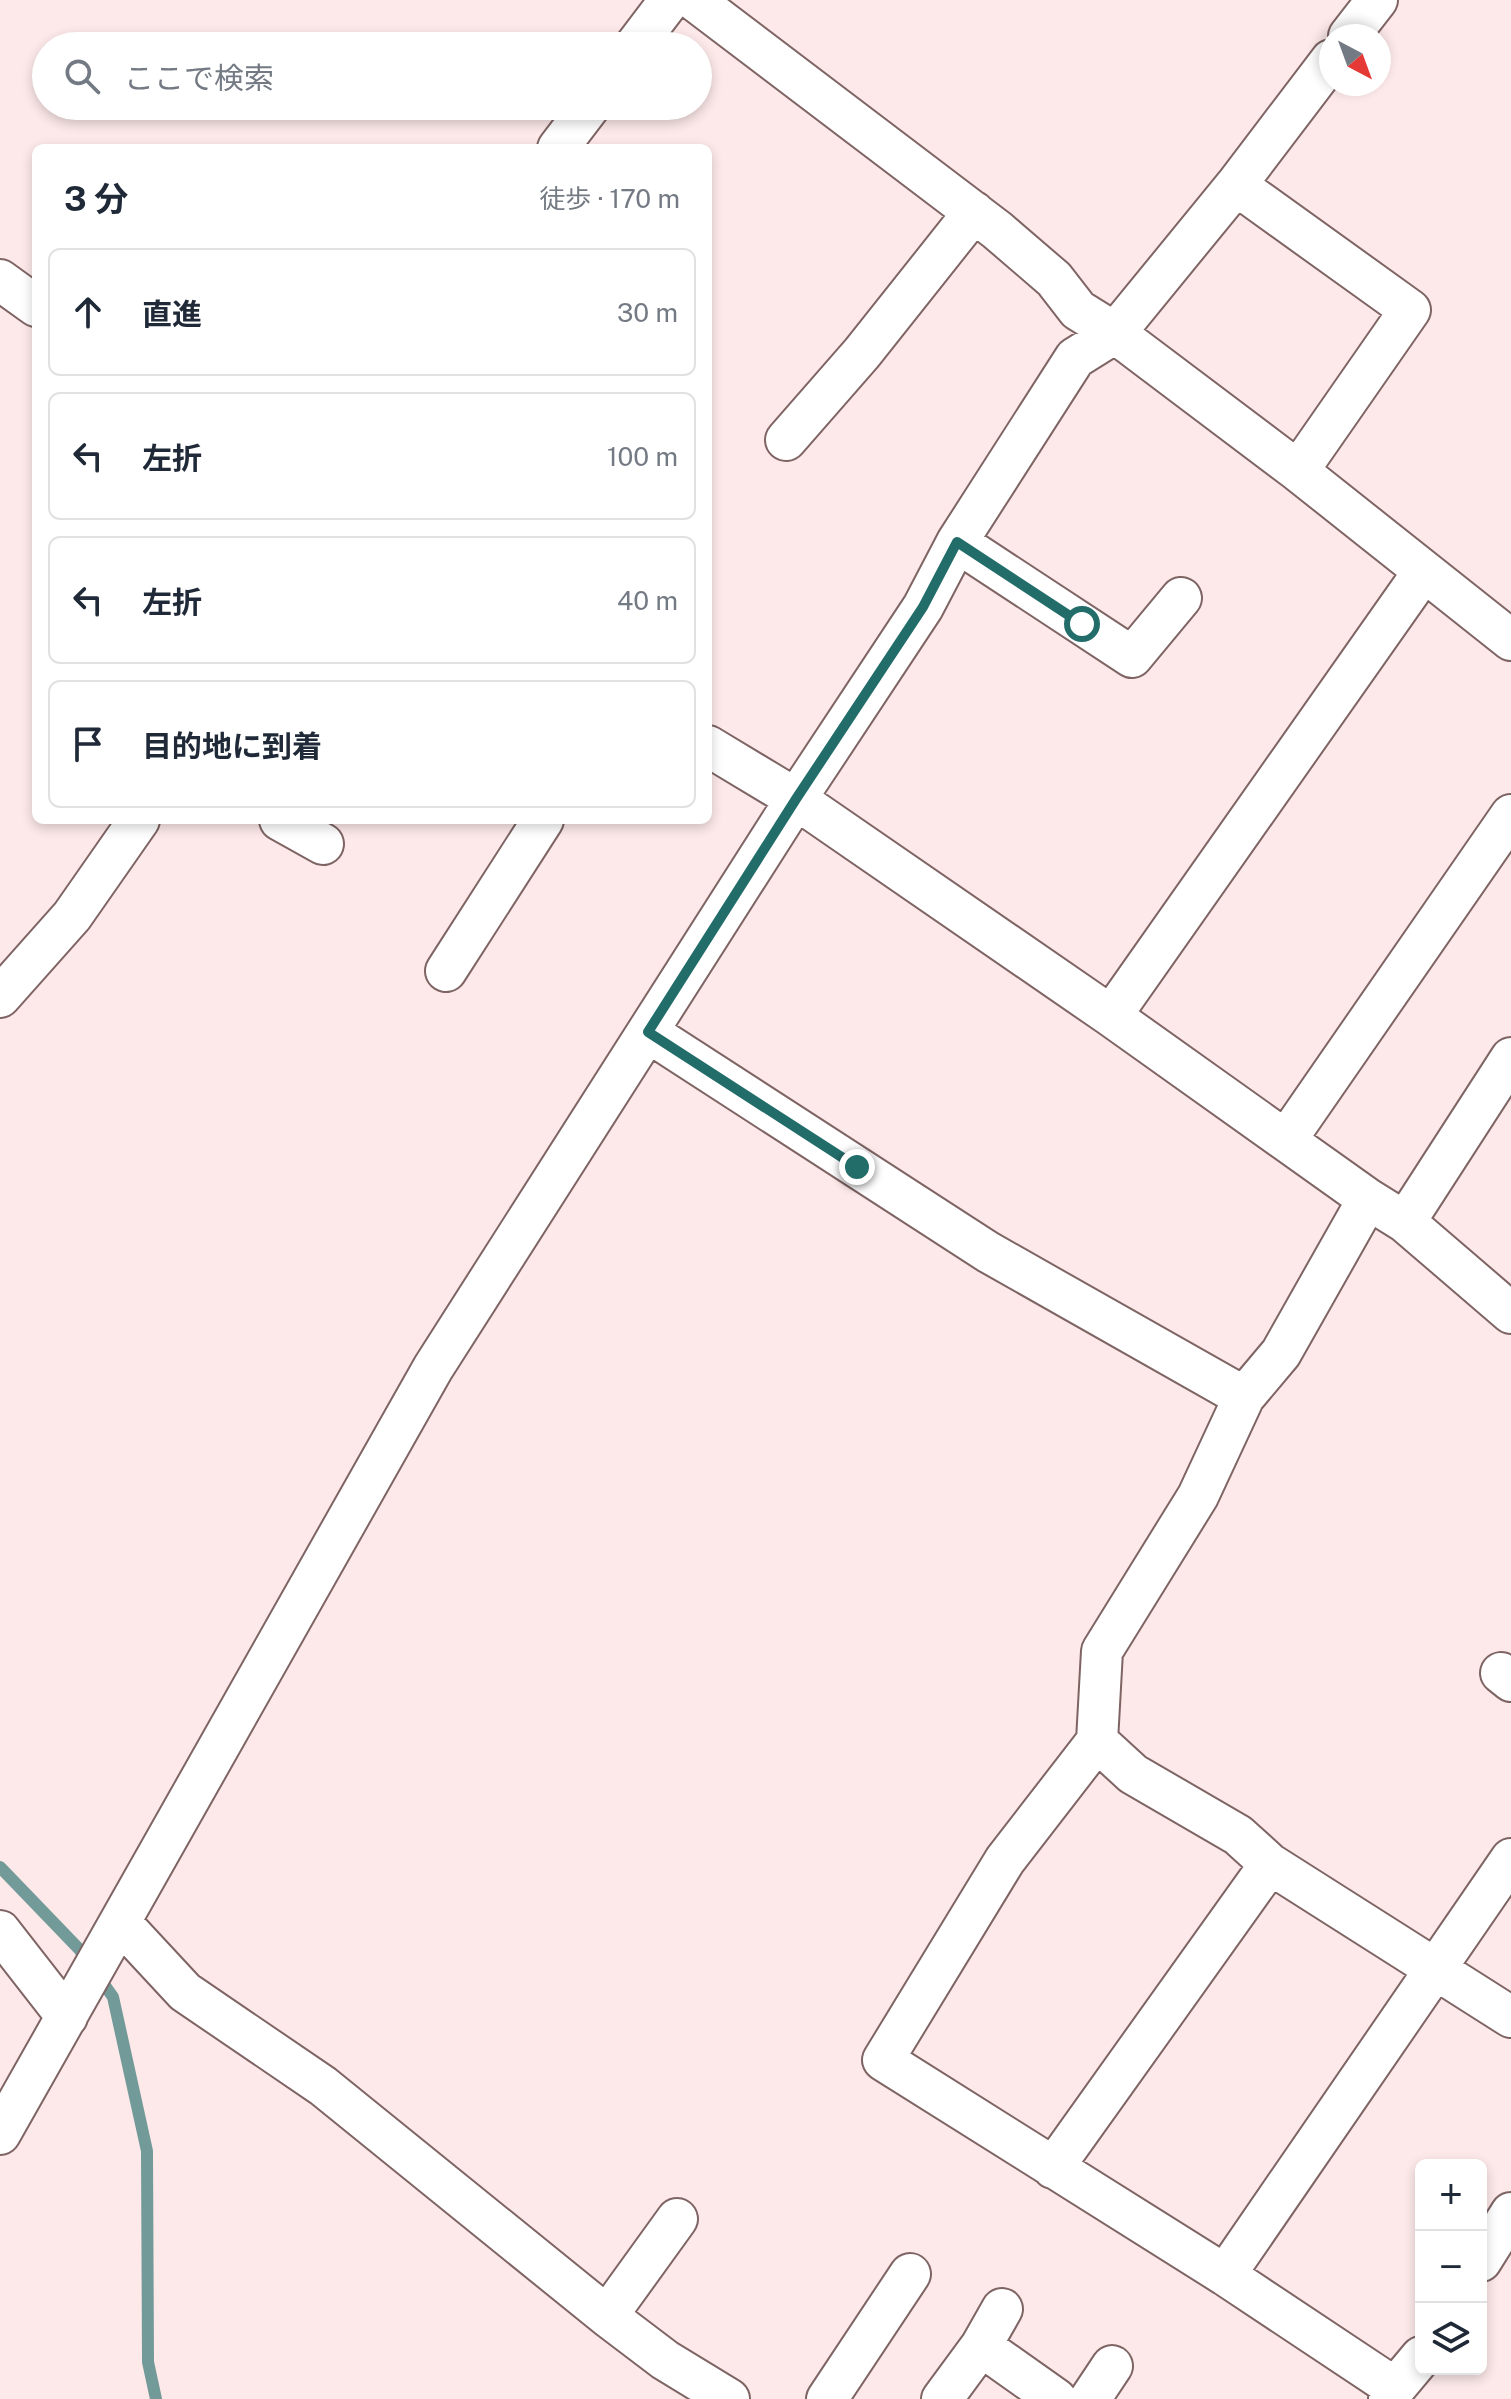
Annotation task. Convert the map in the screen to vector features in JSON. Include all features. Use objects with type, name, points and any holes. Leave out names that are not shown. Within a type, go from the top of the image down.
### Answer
[{"type":"street","points":[[646,32],[670,0]]},
{"type":"street","points":[[694,0],[974,212],[1054,279],[1078,310],[1115,333],[1298,471],[1511,640]]},
{"type":"street","points":[[1358,24],[1377,0]]},
{"type":"street","points":[[0,2134],[433,1368],[796,799],[923,607],[957,542],[1075,358],[1115,333],[1236,185],[1319,76]]},
{"type":"street","points":[[561,144],[579,120]]},
{"type":"street","points":[[1236,185],[1410,310],[1298,471]]},
{"type":"street","points":[[786,440],[862,353],[974,212]]},
{"type":"street","points":[[0,280],[32,303]]},
{"type":"street","points":[[957,542],[1132,657],[1181,598]]},
{"type":"street","points":[[1111,1016],[1424,571]]},
{"type":"street","points":[[712,748],[796,799],[1405,1222],[1511,1313]]},
{"type":"street","points":[[1286,1140],[1511,815]]},
{"type":"street","points":[[0,997],[72,916],[136,824]]},
{"type":"street","points":[[287,824],[323,844]]},
{"type":"street","points":[[446,971],[540,824]]},
{"type":"street","points":[[648,1032],[988,1252],[1244,1397]]},
{"type":"street","points":[[1405,1222],[1511,1058]]},
{"type":"street","points":[[1368,1199],[1281,1353],[1244,1397],[1198,1496],[1102,1651],[1097,1741],[1005,1860],[883,2060],[1225,2275],[1392,2394],[1415,2365]]},
{"type":"street","points":[[1097,1741],[1133,1774],[1238,1835],[1270,1864],[1511,2017]]},
{"type":"street","points":[[1225,2275],[1511,1859]]},
{"type":"street","points":[[1053,2168],[1270,1864]]},
{"type":"street","points":[[120,1922],[185,1992],[323,2086],[607,2316],[718,2396]]},
{"type":"street","points":[[0,1931],[67,2017]]},
{"type":"street","points":[[1487,2251],[1511,2213]]},
{"type":"street","points":[[607,2316],[677,2219]]},
{"type":"street","points":[[827,2399],[910,2274]]},
{"type":"street","points":[[942,2399],[981,2346],[1002,2309]]},
{"type":"street","points":[[981,2346],[1056,2399]]},
{"type":"street","points":[[1090,2399],[1112,2366]]},
{"type":"waterway","points":[[0,1867],[79,1949],[113,1997],[147,2151],[148,2362],[156,2399]]},
{"type":"route","points":[[857,1167],[648,1032],[923,607],[957,542],[1082,624]]}]
